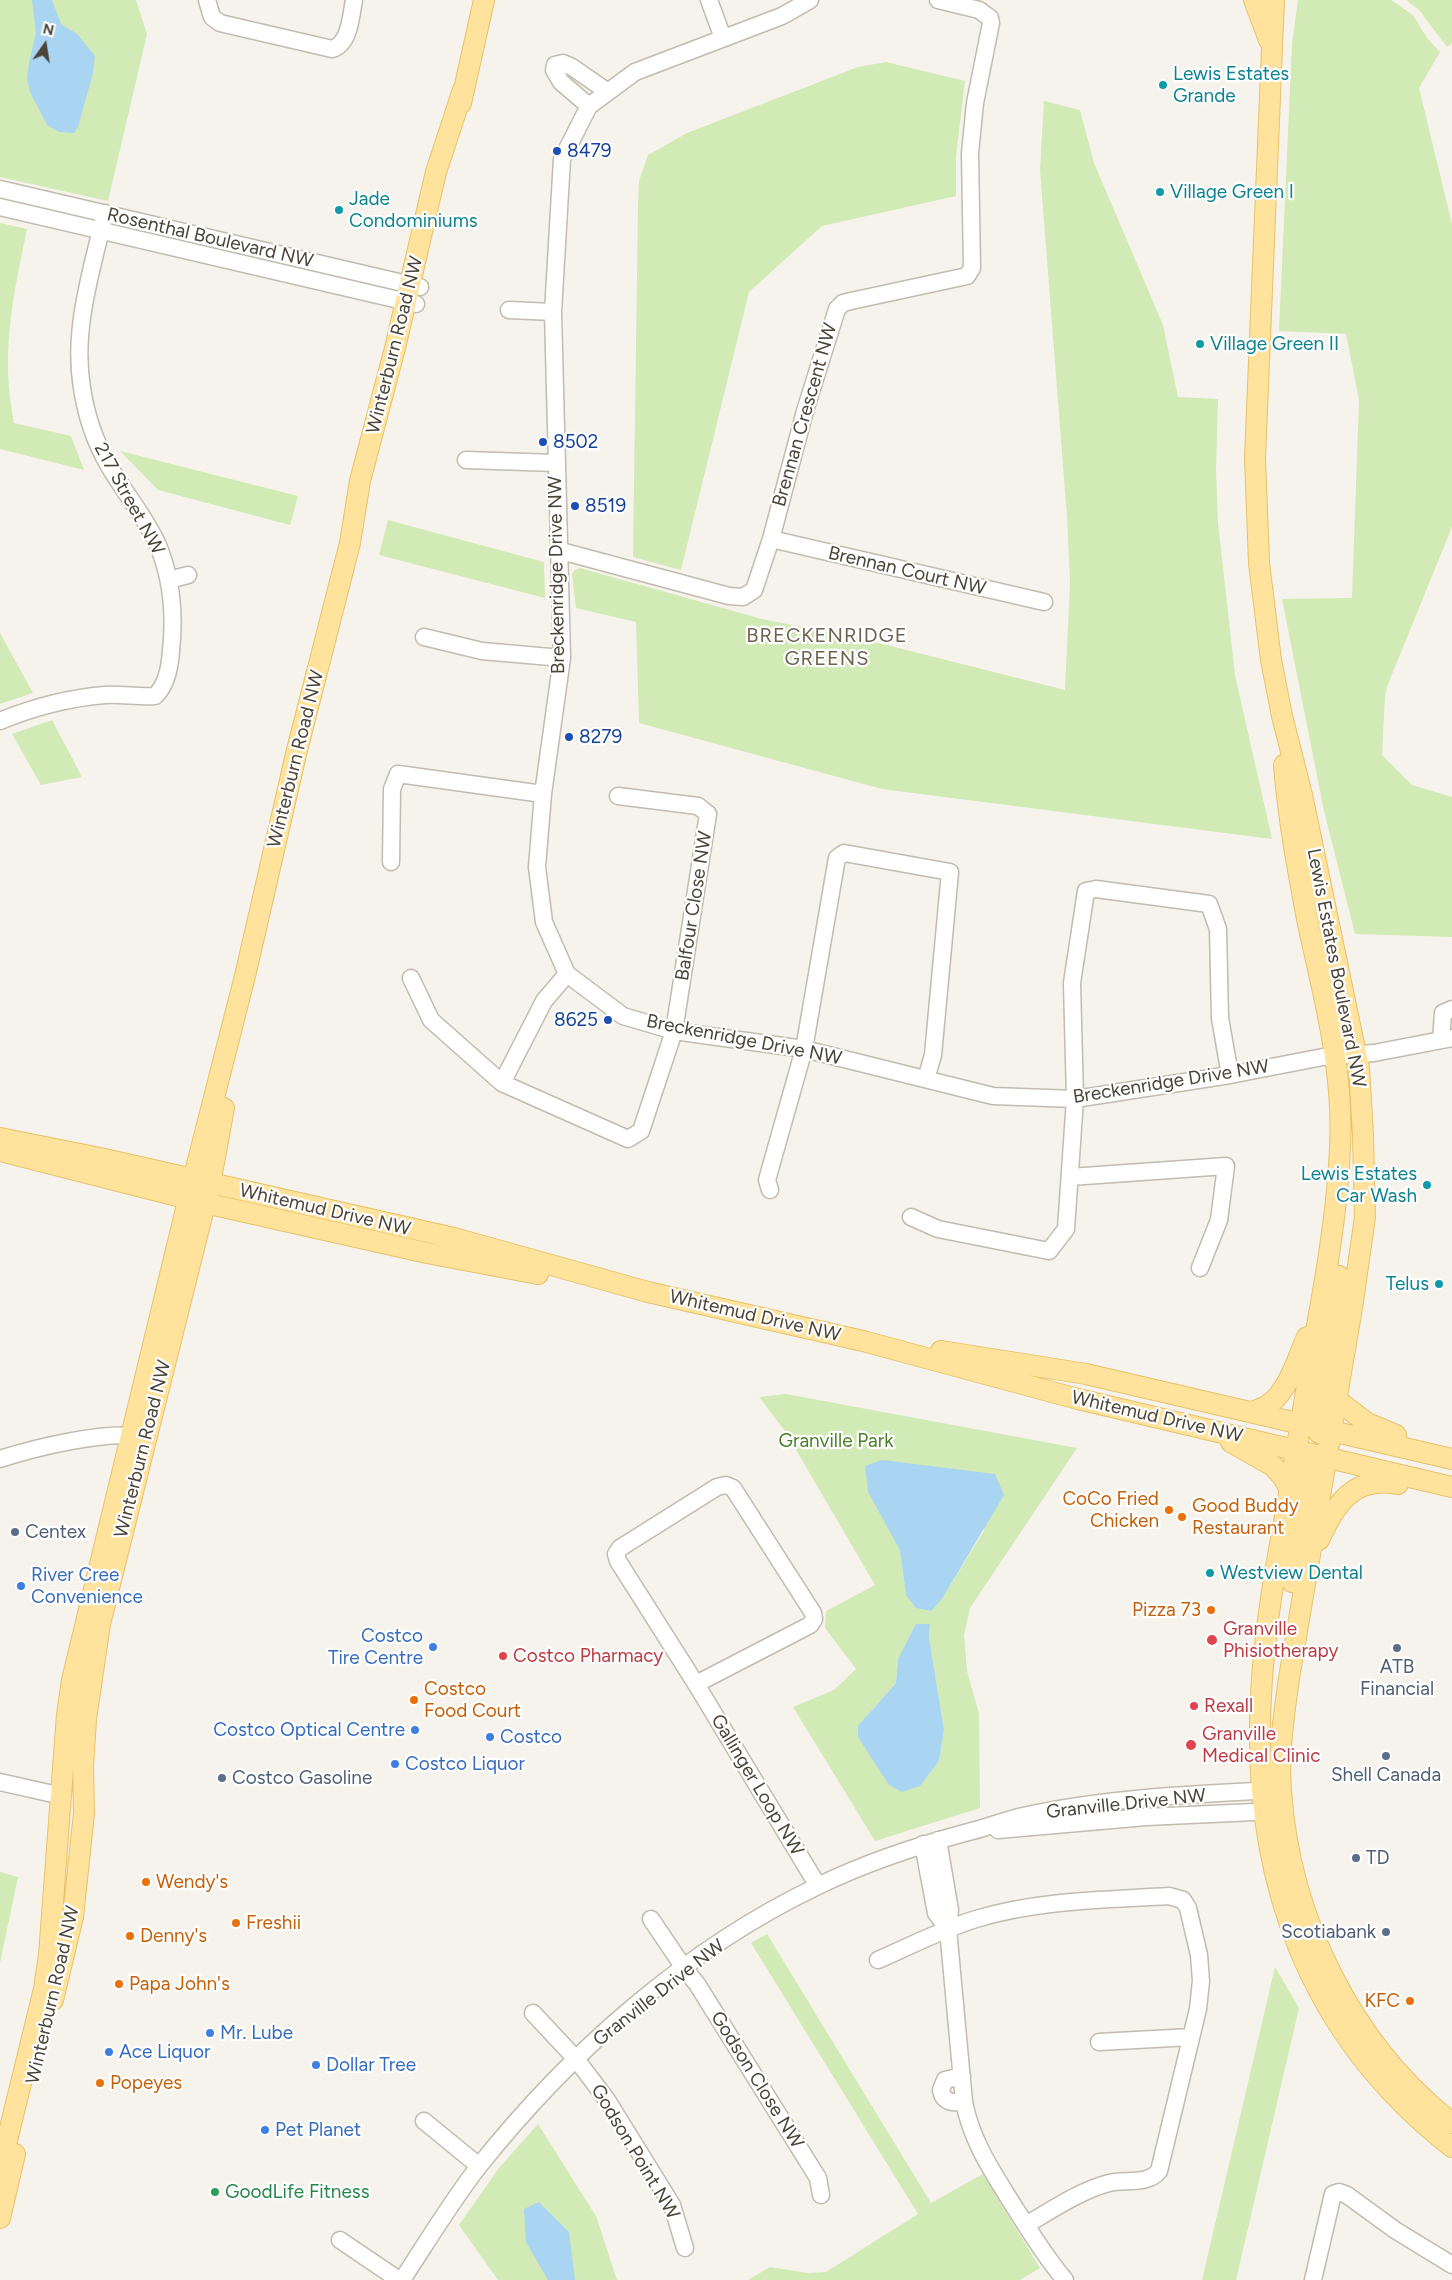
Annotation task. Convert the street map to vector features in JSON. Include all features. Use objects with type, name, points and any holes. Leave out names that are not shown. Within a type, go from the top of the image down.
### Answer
[{"type":"main road","name":"Winterburn Road NW","points":[[0,2169],[44,1990],[53,1922],[66,1715],[72,1680],[139,1436],[243,1014],[245,976],[297,750],[350,543],[371,484],[413,294],[455,142],[464,90],[484,0]]},
{"type":"main road","points":[[1254,0],[1272,50]]},
{"type":"main road","name":"Lewis Estates Boulevard NW","points":[[1274,0],[1255,463],[1259,563],[1271,660],[1282,716],[1302,795],[1356,1054],[1364,1135],[1365,1217],[1337,1400],[1312,1438]]},
{"type":"main road","name":"Lewis Estates Boulevard NW","points":[[1282,716],[1289,818],[1335,1056],[1341,1142],[1337,1200],[1321,1306],[1312,1438]]},
{"type":"main road","name":"Whitemud Drive NW","points":[[3,1147],[198,1191],[427,1253],[648,1292],[863,1341],[1118,1408],[1221,1432],[1312,1438],[1424,1452],[1452,1459]]},
{"type":"main road","points":[[1289,1678],[1285,1653],[1285,1633],[1312,1438],[1342,1247],[1337,1200]]},
{"type":"main road","points":[[1251,1412],[1265,1407],[1278,1394],[1300,1357],[1321,1306]]},
{"type":"main road","name":"Whitemud Drive NW","points":[[863,1341],[993,1358],[1086,1374],[1251,1412],[1312,1438],[1452,1487]]},
{"type":"main road","points":[[1337,1400],[1367,1423],[1396,1435],[1424,1452]]},
{"type":"main road","points":[[1118,1408],[1175,1410],[1312,1438]]},
{"type":"main road","points":[[1221,1432],[1233,1445],[1252,1453],[1273,1466],[1284,1477],[1290,1490]]},
{"type":"main road","name":"Winterburn Road NW","points":[[0,2218],[65,1958],[73,1917],[84,1813],[83,1766],[91,1678],[100,1624],[139,1436]]},
{"type":"main road","points":[[1312,1438],[1290,1490],[1263,1663],[1260,1724],[1273,1811],[1273,1872],[1285,1913],[1303,1961],[1324,2004],[1354,2049],[1384,2085],[1421,2122],[1452,2147]]},
{"type":"main road","points":[[1271,1790],[1308,1562],[1312,1438]]},
{"type":"main road","points":[[1308,1562],[1333,1513],[1344,1499],[1359,1486],[1381,1481],[1432,1491],[1452,1487]]},
{"type":"main road","points":[[62,1796],[69,1813],[70,1836],[64,1923],[65,1958]]},
{"type":"main road","points":[[1273,1811],[1318,1945],[1334,1980],[1373,2042],[1412,2088],[1452,2123]]},
{"type":"street","points":[[207,0],[215,20],[226,25],[326,48],[338,47],[346,34],[354,0]]},
{"type":"street","points":[[709,0],[723,38]]},
{"type":"street","name":"Breckenridge Drive NW","points":[[810,0],[782,16],[635,72],[589,106],[562,159],[553,312],[556,463],[561,551],[562,658],[543,794],[537,867],[544,922],[567,974],[623,1016],[674,1031],[804,1049],[993,1096],[1075,1099],[1230,1075],[1335,1056],[1374,1053],[1447,1039]]},
{"type":"street","name":"Brennan Crescent NW","points":[[561,551],[730,596],[743,597],[754,590],[758,583],[771,539],[805,410],[837,309],[851,301],[967,276],[972,268],[971,144],[975,103],[991,22],[990,18],[979,10],[938,0]]},
{"type":"street","points":[[589,106],[561,82],[554,70],[555,65],[562,63],[572,67],[608,92]]},
{"type":"street","name":"Rosenthal Boulevard NW","points":[[0,189],[105,213],[413,294]]},
{"type":"street","name":"Rosenthal Boulevard NW","points":[[0,208],[413,294]]},
{"type":"street","name":"217 Street NW","points":[[0,721],[21,712],[68,699],[106,695],[155,696],[163,686],[171,656],[173,599],[170,580],[151,531],[104,457],[91,428],[82,388],[79,333],[105,213]]},
{"type":"street","points":[[509,310],[553,312]]},
{"type":"street","name":"Breckenridge Drive NW","points":[[466,460],[556,463]]},
{"type":"street","name":"Brennan Court NW","points":[[771,539],[1044,602]]},
{"type":"street","points":[[170,580],[188,575]]},
{"type":"street","points":[[424,637],[482,651],[562,658]]},
{"type":"street","points":[[391,862],[392,789],[398,774],[543,794]]},
{"type":"street","name":"Balfour Close NW","points":[[618,796],[698,806],[708,814],[674,1031]]},
{"type":"street","points":[[770,1190],[768,1180],[804,1049],[837,858],[844,853],[950,872],[933,1055],[926,1079]]},
{"type":"street","points":[[911,1216],[938,1230],[1049,1251],[1066,1229],[1075,1099],[1072,984],[1086,892],[1096,889],[1209,904],[1218,929],[1220,1018],[1230,1075]]},
{"type":"street","points":[[502,1083],[544,1001],[567,974]]},
{"type":"street","points":[[411,978],[431,1020],[502,1083],[628,1139],[641,1132],[674,1031]]},
{"type":"street","points":[[1447,1039],[1443,1013],[1452,1009]]},
{"type":"street","points":[[1070,1177],[1226,1166],[1219,1220],[1200,1268]]},
{"type":"street","points":[[0,1459],[78,1440],[139,1436]]},
{"type":"street","name":"Gallinger Loop NW","points":[[696,1684],[810,1625],[814,1620],[813,1613],[733,1488],[726,1485],[717,1487],[620,1548],[616,1554],[618,1561],[696,1684],[818,1886]]},
{"type":"street","points":[[0,1782],[62,1796]]},
{"type":"street","name":"Granville Drive NW","points":[[401,2280],[479,2166],[537,2099],[576,2059],[631,2009],[684,1968],[750,1924],[818,1886],[873,1862],[930,1842],[1022,1816],[1076,1807],[1146,1799],[1271,1790]]},
{"type":"street","name":"Granville Drive NW","points":[[974,1831],[1273,1811]]},
{"type":"street","points":[[930,1842],[936,1913],[948,1929],[964,2102],[968,2120],[978,2149],[1046,2257],[1065,2280]]},
{"type":"street","points":[[878,1960],[975,1919],[1024,1907],[1179,1897],[1188,1908],[1201,1964],[1199,2000],[1163,2161],[1157,2174],[1145,2180],[1120,2181],[1094,2188],[1026,2225]]},
{"type":"street","name":"Godson Close NW","points":[[651,1919],[684,1968],[698,1984],[818,2178],[821,2196]]},
{"type":"street","name":"Godson Point NW","points":[[533,2012],[576,2059],[608,2100],[672,2205],[685,2248]]},
{"type":"street","points":[[1099,2042],[1191,2037]]},
{"type":"street","points":[[962,2076],[945,2080],[941,2090],[943,2098],[947,2101],[964,2102]]},
{"type":"street","points":[[424,2121],[479,2166]]},
{"type":"street","points":[[1313,2280],[1333,2194],[1339,2192],[1347,2195],[1395,2230],[1452,2265]]},
{"type":"street","points":[[340,2240],[401,2280]]},
{"type":"green space","points":[[0,0],[136,0],[147,34],[108,201],[0,177]]},
{"type":"green space","points":[[1298,0],[1391,0],[1413,15],[1427,38],[1440,52],[1419,88],[1452,224],[1452,527],[1388,684],[1385,695],[1382,755],[1412,785],[1452,797],[1452,937],[1355,934],[1324,811],[1282,599],[1352,598],[1359,400],[1346,334],[1279,331],[1292,44]]},
{"type":"green space","points":[[1406,0],[1452,0],[1452,43],[1447,47],[1419,10]]},
{"type":"green space","points":[[886,62],[965,81],[956,156],[956,196],[822,226],[749,292],[681,570],[633,557],[638,204],[639,181],[648,155],[687,133],[858,67]]},
{"type":"green space","points":[[1044,101],[1080,110],[1094,163],[1163,325],[1178,397],[1218,399],[1216,470],[1218,523],[1235,675],[1272,839],[882,789],[639,723],[636,622],[576,608],[572,574],[580,568],[762,619],[863,639],[1065,690],[1070,583],[1067,517],[1040,170]]},
{"type":"green space","points":[[0,223],[27,229],[13,302],[8,349],[8,373],[14,423],[71,436],[84,470],[0,449]]},
{"type":"green space","points":[[120,451],[298,496],[290,525],[158,490]]},
{"type":"green space","points":[[388,520],[544,562],[545,598],[379,555]]},
{"type":"green space","points":[[0,633],[33,693],[0,704]]},
{"type":"green space","points":[[52,720],[82,777],[41,785],[12,734]]},
{"type":"green space","name":"Granville Park","points":[[786,1394],[1077,1448],[970,1608],[964,1635],[967,1671],[979,1714],[980,1808],[875,1841],[793,1707],[834,1690],[856,1669],[825,1628],[826,1611],[875,1585],[785,1431],[759,1397]],"holes":[[[985,1529],[942,1599],[931,1611],[906,1595],[900,1550]],[[930,1624],[929,1637],[944,1730],[939,1761],[920,1786],[866,1717],[896,1683],[898,1659]]]},
{"type":"green space","points":[[0,1872],[18,1877],[0,1963]]},
{"type":"green space","points":[[767,1934],[931,2203],[983,2174],[1040,2268],[1020,2280],[748,2280],[770,2267],[808,2273],[826,2272],[918,2214],[751,1943]]},
{"type":"green space","points":[[1275,1967],[1299,2008],[1236,2280],[1202,2280]]},
{"type":"green space","points":[[538,2124],[596,2216],[617,2280],[498,2280],[459,2225],[499,2168]]},
{"type":"water","points":[[32,0],[52,0],[61,24],[77,34],[95,56],[93,73],[78,127],[74,133],[59,132],[47,125],[30,92],[27,79],[36,33]]},
{"type":"water","points":[[882,1460],[995,1474],[1004,1495],[942,1599],[931,1611],[916,1608],[906,1595],[900,1550],[868,1492],[865,1466]]},
{"type":"water","points":[[916,1624],[930,1624],[929,1637],[944,1730],[939,1761],[920,1786],[902,1792],[889,1785],[858,1737],[858,1726],[896,1683],[898,1659]]},
{"type":"water","points":[[539,2202],[569,2232],[575,2280],[548,2280],[526,2242],[524,2209]]},
{"type":"place","name":"Lewis Estates Grande","points":[[1163,85]]},
{"type":"place","name":"8479","points":[[557,151]]},
{"type":"place","name":"Village Green I","points":[[1160,192]]},
{"type":"place","name":"Jade Condominiums","points":[[339,210]]},
{"type":"place","name":"Village Green II","points":[[1200,344]]},
{"type":"place","name":"8502","points":[[543,442]]},
{"type":"place","name":"8519","points":[[575,506]]},
{"type":"place","name":"8279","points":[[569,737]]},
{"type":"place","name":"8625","points":[[608,1020]]},
{"type":"place","name":"Lewis Estates Car Wash","points":[[1427,1185]]},
{"type":"place","name":"Telus","points":[[1439,1284]]},
{"type":"place","name":"CoCo Fried Chicken","points":[[1169,1510]]},
{"type":"place","name":"Good Buddy Restaurant","points":[[1182,1517]]},
{"type":"place","name":"Centex","points":[[15,1532]]},
{"type":"place","name":"Westview Dental","points":[[1210,1573]]},
{"type":"place","name":"River Cree Convenience","points":[[21,1586]]},
{"type":"place","name":"Pizza 73","points":[[1211,1610]]},
{"type":"place","name":"Granville Phisiotherapy","points":[[1212,1640]]},
{"type":"place","name":"Costco Tire Centre","points":[[433,1647]]},
{"type":"place","name":"ATB Financial","points":[[1397,1648]]},
{"type":"place","name":"Costco Pharmacy","points":[[503,1656]]},
{"type":"place","name":"Costco Food Court","points":[[414,1700]]},
{"type":"place","name":"Rexall","points":[[1194,1706]]},
{"type":"place","name":"Costco Optical Centre","points":[[415,1730]]},
{"type":"place","name":"Costco","points":[[490,1737]]},
{"type":"place","name":"Granville Medical Clinic","points":[[1191,1745]]},
{"type":"place","name":"Shell Canada","points":[[1386,1756]]},
{"type":"place","name":"Costco Liquor","points":[[395,1764]]},
{"type":"place","name":"Costco Gasoline","points":[[222,1778]]},
{"type":"place","name":"TD","points":[[1356,1858]]},
{"type":"place","name":"Wendy's","points":[[146,1882]]},
{"type":"place","name":"Freshii","points":[[236,1923]]},
{"type":"place","name":"Scotiabank","points":[[1386,1932]]},
{"type":"place","name":"Denny's","points":[[130,1936]]},
{"type":"place","name":"Papa John's","points":[[119,1984]]},
{"type":"place","name":"KFC","points":[[1410,2001]]},
{"type":"place","name":"Mr. Lube","points":[[210,2033]]},
{"type":"place","name":"Ace Liquor","points":[[109,2052]]},
{"type":"place","name":"Dollar Tree","points":[[316,2065]]},
{"type":"place","name":"Popeyes","points":[[100,2083]]},
{"type":"place","name":"Pet Planet","points":[[265,2130]]},
{"type":"place","name":"GoodLife Fitness","points":[[215,2192]]},
{"type":"district","name":"BRECKENRIDGE GREENS","points":[[827,648]]}]
